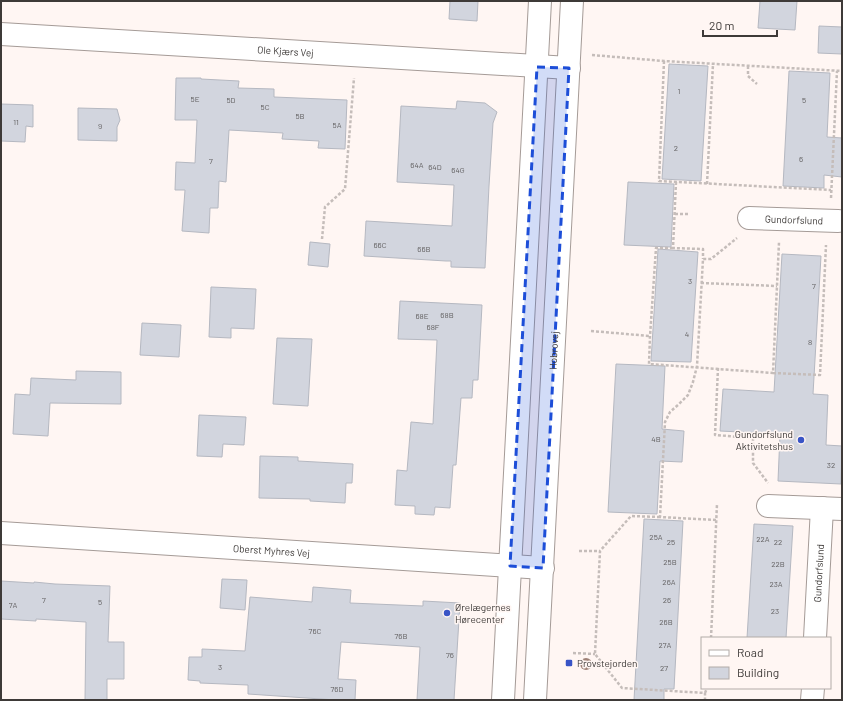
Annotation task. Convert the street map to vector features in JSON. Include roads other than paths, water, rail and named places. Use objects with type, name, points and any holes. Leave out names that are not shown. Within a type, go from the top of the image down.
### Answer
[{"type":"street","points":[[503,700],[540,1]]},
{"type":"street","name":"Hobrovej","points":[[535,700],[572,1]]},
{"type":"street","name":"Ole Kjærs Vej","points":[[1,34],[569,68]]},
{"type":"street","name":"Gundorfslund","points":[[749,218],[838,223]]},
{"type":"street","name":"Gundorfslund","points":[[768,506],[832,509],[815,637]]},
{"type":"street","name":"Oberst Myhres Vej","points":[[1,533],[543,568]]},
{"type":"street","points":[[812,700],[813,689]]},
{"type":"place","name":"Gundorfslund Aktivitetshus","points":[[801,440]]},
{"type":"place","name":"Ørelægernes Hørecenter","points":[[447,613]]},
{"type":"place","name":"Provstejorden","points":[[569,663]]}]
